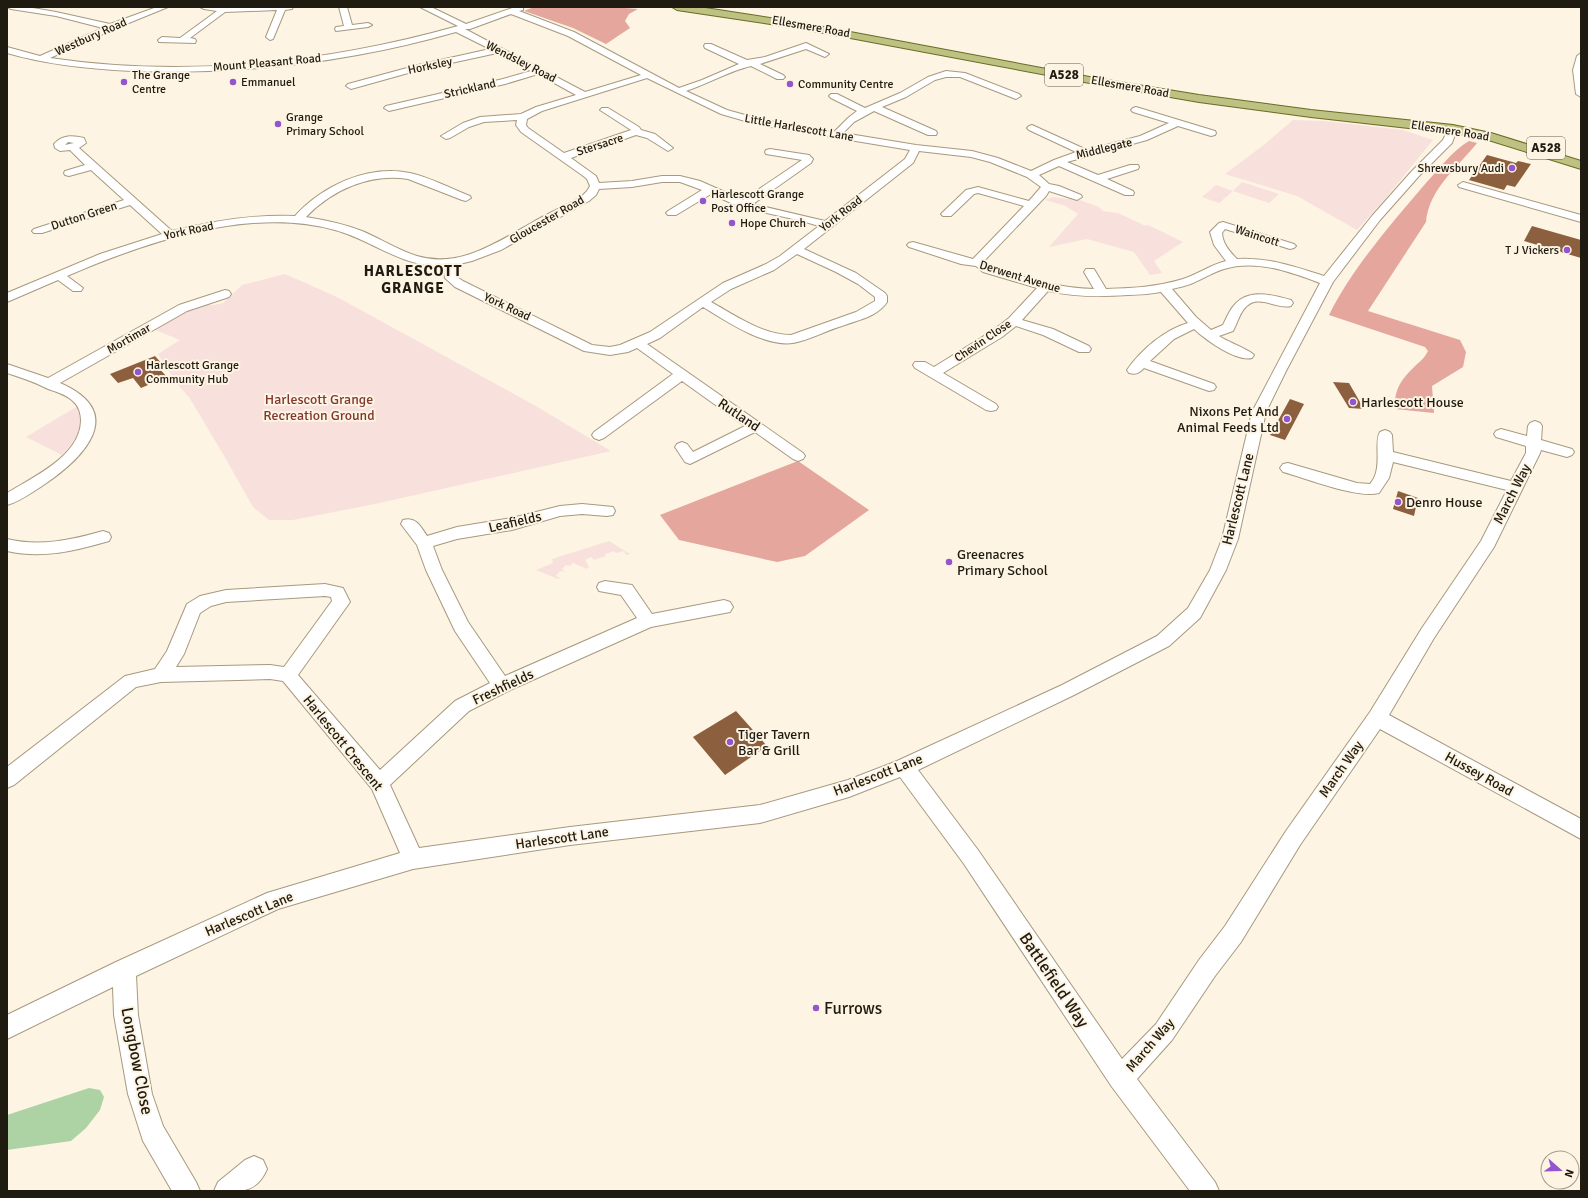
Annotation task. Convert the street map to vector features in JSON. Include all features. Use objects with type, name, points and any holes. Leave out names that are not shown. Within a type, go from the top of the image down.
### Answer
[{"type":"main road","name":"Ellesmere Road","points":[[677,7],[720,12],[853,34],[1111,84],[1180,95],[1276,110],[1452,129],[1512,143],[1530,150],[1580,159]]},
{"type":"street","points":[[11,7],[56,14],[111,27]]},
{"type":"street","name":"Westbury Road","points":[[40,59],[111,27],[164,7]]},
{"type":"street","points":[[204,7],[223,10],[289,7]]},
{"type":"street","points":[[343,7],[349,28]]},
{"type":"street","points":[[424,7],[463,28]]},
{"type":"street","name":"Mount Pleasant Road","points":[[7,50],[40,59],[80,64],[147,69],[253,66],[368,51],[463,28],[522,7]]},
{"type":"street","points":[[270,37],[282,8]]},
{"type":"street","points":[[56,14],[68,9]]},
{"type":"street","points":[[182,41],[223,10]]},
{"type":"street","name":"Little Harlescott Lane","points":[[511,11],[571,34],[678,91],[705,104],[741,118],[762,123],[916,148],[972,154],[994,160],[1031,175],[1042,182],[1046,187],[1055,188],[1077,197]]},
{"type":"street","points":[[339,29],[368,25]]},
{"type":"street","name":"Wendsley Road","points":[[463,28],[496,50],[584,95]]},
{"type":"street","points":[[259,38],[282,36]]},
{"type":"street","points":[[162,40],[194,41]]},
{"type":"street","points":[[708,46],[780,77]]},
{"type":"street","points":[[678,91],[704,82],[728,70],[748,63],[768,59],[806,46],[825,54]]},
{"type":"street","name":"Horksley","points":[[357,82],[480,55],[496,50]]},
{"type":"street","points":[[1581,56],[1577,70],[1581,94]]},
{"type":"street","name":"Strickland","points":[[389,108],[404,107],[539,71]]},
{"type":"street","points":[[837,135],[847,122],[869,109],[902,96],[941,75],[955,74],[973,83],[983,83],[1016,96]]},
{"type":"street","points":[[446,136],[466,125],[483,119],[523,117],[539,109],[649,75]]},
{"type":"street","points":[[834,96],[932,133]]},
{"type":"street","points":[[1136,110],[1211,133]]},
{"type":"street","name":"Stersacre","points":[[605,111],[636,129],[636,132]]},
{"type":"street","name":"Gloucester Road","points":[[449,263],[479,256],[508,243],[585,199],[592,193],[595,186],[592,178],[524,130],[521,125],[523,117]]},
{"type":"street","name":"Middlegate","points":[[1031,175],[1058,162],[1086,152],[1137,141],[1164,130],[1176,122]]},
{"type":"street","points":[[1032,128],[1086,152]]},
{"type":"street","name":"Harlescott Lane","points":[[7,1027],[124,970],[275,900],[413,859],[570,836],[760,814],[849,788],[904,767],[1068,690],[1163,641],[1194,613],[1218,570],[1230,539],[1259,412],[1327,281],[1376,218],[1415,174],[1441,149],[1448,140],[1452,129]]},
{"type":"street","name":"Stersacre","points":[[563,157],[636,132],[651,136],[668,148]]},
{"type":"street","points":[[73,148],[169,234]]},
{"type":"street","name":"York Road","points":[[7,298],[116,252],[169,234],[236,222],[274,219],[298,220],[325,224],[350,231],[420,261],[449,263],[451,278],[459,284],[589,348],[610,351],[623,349],[654,335],[727,286],[770,267],[796,250],[826,225],[910,161],[916,148]]},
{"type":"street","points":[[744,205],[808,161],[805,157],[770,152]]},
{"type":"street","points":[[1058,162],[1129,194]]},
{"type":"street","points":[[69,173],[92,166]]},
{"type":"street","points":[[1097,179],[1134,167]]},
{"type":"street","points":[[298,220],[325,195],[362,180],[381,176],[408,176],[466,198]]},
{"type":"street","points":[[595,186],[631,184],[665,178],[681,179],[695,183],[729,200],[744,205],[768,211],[800,216],[826,225]]},
{"type":"street","points":[[1463,185],[1581,219]]},
{"type":"street","points":[[979,263],[980,259],[1042,194],[1046,187]]},
{"type":"street","points":[[672,213],[710,190]]},
{"type":"street","points":[[954,213],[970,192],[978,190],[1031,205]]},
{"type":"street","name":"Dutton Green","points":[[38,231],[131,201]]},
{"type":"street","name":"Waincott","points":[[1234,262],[1220,248],[1216,239],[1216,232],[1222,225],[1289,247]]},
{"type":"street","name":"Derwent Avenue","points":[[921,245],[964,261],[979,263],[987,269],[1045,287],[1070,292],[1102,293],[1165,288],[1188,281],[1218,267],[1234,262],[1270,264],[1327,281]]},
{"type":"street","points":[[702,302],[767,336],[779,340],[790,339],[817,332],[871,311],[881,302],[881,296],[874,290],[829,264],[796,250]]},
{"type":"street","points":[[1090,272],[1102,293]]},
{"type":"street","points":[[58,276],[77,288]]},
{"type":"street","name":"Chevin Close","points":[[934,373],[997,334],[1014,321],[1045,287]]},
{"type":"street","points":[[1165,288],[1184,313],[1196,325],[1231,350],[1247,355]]},
{"type":"street","name":"Mortimar","points":[[48,384],[183,308],[213,302],[225,294]]},
{"type":"street","points":[[1209,335],[1228,328],[1238,309],[1248,298],[1259,297],[1287,303]]},
{"type":"street","points":[[1014,321],[1054,334],[1084,349]]},
{"type":"street","points":[[1196,325],[1179,330],[1149,353],[1137,366],[1209,387]]},
{"type":"street","name":"Rutland","points":[[638,343],[681,375],[798,456]]},
{"type":"street","name":"Chevin Close","points":[[920,365],[991,407]]},
{"type":"street","points":[[7,368],[68,392],[77,398],[84,406],[89,423],[87,433],[81,445],[63,463],[7,500]]},
{"type":"street","points":[[599,435],[681,375]]},
{"type":"street","points":[[689,457],[738,436],[756,426]]},
{"type":"street","points":[[1501,434],[1535,434],[1567,452]]},
{"type":"street","name":"March Way","points":[[1121,1078],[1164,1032],[1207,968],[1234,934],[1293,838],[1377,718],[1428,633],[1486,547],[1515,487],[1530,460],[1535,434]]},
{"type":"street","points":[[1288,468],[1357,488],[1374,489],[1380,483],[1383,476],[1386,455],[1385,435]]},
{"type":"street","points":[[1386,455],[1515,487]]},
{"type":"street","name":"Leafields","points":[[424,542],[457,534],[512,524],[560,511],[582,509],[607,511]]},
{"type":"street","points":[[409,524],[424,542],[434,570],[461,626],[502,686]]},
{"type":"street","points":[[7,545],[34,550],[62,547],[103,537]]},
{"type":"street","points":[[605,587],[628,585],[648,621]]},
{"type":"street","points":[[7,779],[131,681],[161,675],[270,672],[288,675],[341,602],[337,592],[325,590],[226,596],[206,601],[192,609],[175,654],[161,675]]},
{"type":"street","name":"Freshfields","points":[[379,783],[462,706],[502,686],[648,621],[724,607]]},
{"type":"street","name":"Harlescott Crescent","points":[[288,675],[379,783],[398,822],[413,859]]},
{"type":"street","name":"Hussey Road","points":[[1377,718],[1581,830]]},
{"type":"street","name":"Battlefield Way","points":[[904,767],[971,857],[1121,1078],[1206,1191]]},
{"type":"street","name":"Longbow Close","points":[[124,970],[126,1015],[140,1094],[152,1132],[187,1191]]},
{"type":"street","points":[[227,1191],[254,1169]]},
{"type":"green space","points":[[1293,120],[1324,121],[1403,130],[1433,140],[1385,199],[1357,230],[1297,196],[1225,174],[1265,144]]},
{"type":"green space","points":[[1242,182],[1279,194],[1269,203],[1233,191]]},
{"type":"green space","points":[[1216,185],[1233,191],[1219,203],[1202,197]]},
{"type":"green space","points":[[1053,197],[1068,199],[1074,198],[1099,207],[1103,211],[1118,213],[1146,226],[1148,225],[1183,242],[1154,261],[1162,273],[1150,275],[1134,252],[1087,239],[1049,247],[1078,214],[1066,206],[1045,200]]},
{"type":"green space","name":"Harlescott Grange Recreation Ground","points":[[285,274],[337,297],[534,405],[611,451],[375,504],[293,520],[269,520],[253,507],[189,397],[177,384],[158,354],[180,340],[153,329],[195,305],[214,305],[223,303],[242,285]]},
{"type":"green space","points":[[76,407],[80,413],[81,426],[75,438],[62,455],[26,437]]},
{"type":"green space","points":[[609,541],[630,554],[626,555],[624,551],[616,553],[614,551],[605,554],[606,556],[594,560],[591,557],[585,560],[589,567],[587,569],[573,563],[570,566],[566,565],[562,569],[565,572],[560,571],[556,576],[560,578],[558,579],[536,570],[553,563],[552,559]]},
{"type":"shaded area","points":[[534,7],[612,7],[638,9],[629,14],[625,21],[630,28],[606,44],[573,28],[524,11]]},
{"type":"shaded area","points":[[1469,141],[1477,143],[1438,189],[1428,210],[1426,222],[1368,311],[1460,340],[1466,352],[1463,367],[1432,386],[1434,413],[1395,409],[1396,395],[1400,384],[1423,359],[1428,351],[1425,347],[1329,315],[1349,280],[1373,246],[1446,160]]},
{"type":"shaded area","points":[[798,461],[869,510],[805,556],[777,562],[679,540],[660,515]]},
{"type":"shaded area","points":[[89,1088],[100,1090],[104,1097],[100,1110],[86,1128],[71,1141],[7,1150],[7,1115]]},
{"type":"building","name":"Shrewsbury Audi","points":[[1487,155],[1516,163],[1518,161],[1531,164],[1515,187],[1507,185],[1504,190],[1469,180]]},
{"type":"building","name":"T J Vickers","points":[[1532,226],[1581,240],[1581,258],[1524,241]]},
{"type":"building","name":"Harlescott Grange Community Hub","points":[[155,356],[163,365],[158,367],[167,377],[141,388],[133,378],[118,383],[110,374]]},
{"type":"building","points":[[1333,382],[1349,383],[1364,409],[1349,408]]},
{"type":"building","name":"Nixons Pet And Animal Feeds Ltd","points":[[1290,399],[1304,404],[1285,440],[1270,435]]},
{"type":"building","name":"Denro House","points":[[1398,491],[1418,498],[1414,516],[1393,509]]},
{"type":"building","name":"Tiger Tavern Bar & Grill","points":[[736,711],[767,746],[725,775],[693,737]]},
{"type":"place","name":"The Grange Centre","points":[[124,82]]},
{"type":"place","name":"Emmanuel","points":[[233,82]]},
{"type":"place","name":"Community Centre","points":[[790,84]]},
{"type":"place","name":"Grange Primary School","points":[[278,124]]},
{"type":"place","name":"Shrewsbury Audi","points":[[1512,168]]},
{"type":"place","name":"Harlescott Grange Post Office","points":[[703,201]]},
{"type":"place","name":"Hope Church","points":[[732,223]]},
{"type":"place","name":"T J Vickers","points":[[1567,250]]},
{"type":"place","name":"Harlescott Grange Community Hub","points":[[138,372]]},
{"type":"place","name":"Harlescott House","points":[[1353,402]]},
{"type":"place","name":"Nixons Pet And Animal Feeds Ltd","points":[[1287,419]]},
{"type":"place","name":"Denro House","points":[[1398,502]]},
{"type":"place","name":"Greenacres Primary School","points":[[949,562]]},
{"type":"place","name":"Tiger Tavern Bar & Grill","points":[[730,742]]},
{"type":"place","name":"Furrows","points":[[816,1008]]},
{"type":"district","name":"HARLESCOTT GRANGE","points":[[413,280]]}]
